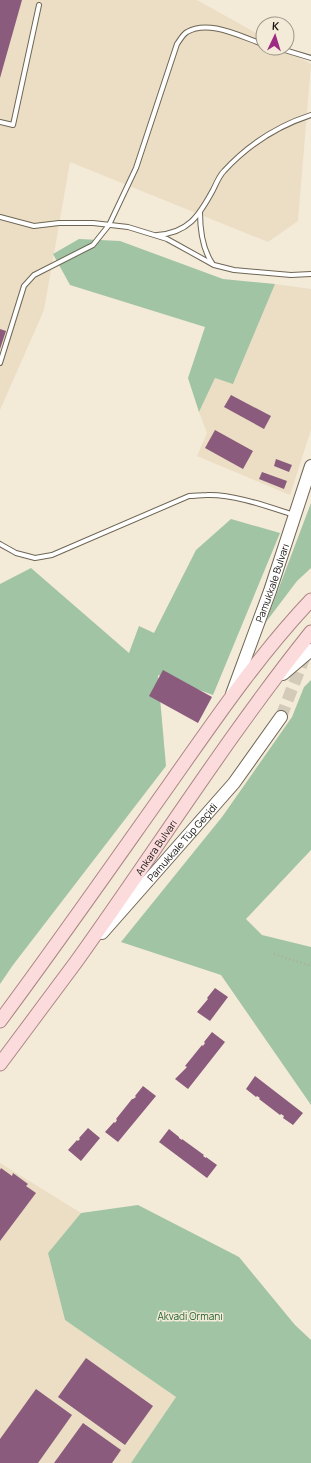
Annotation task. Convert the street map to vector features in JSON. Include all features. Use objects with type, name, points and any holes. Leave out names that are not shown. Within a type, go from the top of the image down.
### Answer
[{"type":"main road","name":"Pamukkale Bulvarı","points":[[230,698],[270,591],[311,466]]},
{"type":"main road","points":[[0,1021],[51,952],[230,698],[290,622],[311,600]]},
{"type":"main road","name":"Ankara Bulvarı","points":[[0,1064],[76,962],[268,686],[311,632]]},
{"type":"main road","points":[[268,686],[311,650]]},
{"type":"main road","name":"Pamukkale Tüp Geçidi","points":[[76,962],[234,783],[281,717]]},
{"type":"lane","points":[[0,122],[13,125],[39,5]]},
{"type":"lane","points":[[0,363],[24,286],[34,275],[93,245],[109,224],[136,168],[177,44],[186,33],[196,28],[212,27],[255,41]]},
{"type":"lane","points":[[295,53],[311,58]]},
{"type":"lane","points":[[154,235],[178,231],[190,224],[200,212],[222,173],[244,152],[270,133],[296,120],[311,115]]},
{"type":"lane","points":[[200,212],[200,227],[204,249],[214,265]]},
{"type":"lane","points":[[0,217],[34,226],[66,223],[93,223],[128,227],[167,239],[214,265],[234,270],[292,275],[311,274]]},
{"type":"lane","points":[[0,544],[16,553],[35,558],[52,556],[189,496],[209,494],[259,504],[295,515]]},
{"type":"path","points":[[274,954],[311,966]]},
{"type":"shaded area","points":[[0,0],[197,0],[255,33],[255,56],[295,55],[311,64],[298,221],[268,242],[70,162],[44,310],[0,410]]},
{"type":"shaded area","points":[[275,284],[311,289],[311,430],[290,495],[197,456],[207,433],[199,412],[215,378],[233,383]]},
{"type":"shaded area","points":[[0,1163],[81,1213],[48,1253],[65,1320],[176,1397],[131,1463],[0,1463]]},
{"type":"green space","points":[[79,239],[120,241],[223,279],[275,284],[233,384],[215,378],[199,412],[188,378],[205,327],[70,285],[53,254]]},
{"type":"green space","points":[[311,503],[311,568],[297,581],[266,622]]},
{"type":"green space","points":[[231,519],[280,533],[213,695],[158,675],[166,766],[0,984],[0,584],[31,568],[129,653],[139,626],[154,633],[196,550]]},
{"type":"green space","points":[[311,680],[311,850],[246,919],[262,935],[311,947],[311,1105],[221,975],[121,942],[222,817],[292,717],[304,687]]},
{"type":"green space","name":"Akvadi Ormanı","points":[[138,1205],[239,1257],[295,1325],[311,1340],[311,1463],[131,1463],[176,1397],[65,1320],[48,1253],[81,1213]]},
{"type":"building","points":[[0,0],[22,0],[0,78]]},
{"type":"building","points":[[0,329],[6,331],[0,349]]},
{"type":"building","points":[[231,395],[271,416],[264,429],[224,407]]},
{"type":"building","points":[[215,430],[253,451],[243,469],[205,448]]},
{"type":"building","points":[[276,459],[292,465],[289,472],[274,466]]},
{"type":"building","points":[[262,472],[287,481],[284,489],[259,479]]},
{"type":"building","points":[[163,670],[212,697],[198,723],[149,696]]},
{"type":"building","points":[[215,988],[228,997],[210,1021],[197,1012]]},
{"type":"building","points":[[212,1032],[225,1042],[188,1089],[175,1079],[187,1067],[185,1066],[202,1045],[203,1046],[205,1043],[204,1042]]},
{"type":"building","points":[[255,1076],[303,1113],[293,1125],[283,1118],[284,1116],[281,1114],[280,1115],[259,1099],[260,1098],[257,1096],[256,1097],[246,1089]]},
{"type":"building","points":[[143,1086],[156,1096],[118,1142],[105,1132],[114,1122],[115,1123],[117,1120],[116,1119],[132,1099],[136,1097],[135,1096]]},
{"type":"building","points":[[88,1128],[100,1138],[81,1161],[68,1150],[77,1140],[78,1141],[80,1139],[79,1138]]},
{"type":"building","points":[[169,1129],[217,1165],[207,1178],[159,1142]]},
{"type":"building","points":[[1,1168],[12,1176],[13,1173],[28,1184],[26,1186],[36,1193],[0,1241],[0,1170]]},
{"type":"building","points":[[86,1358],[153,1406],[125,1445],[58,1397]]},
{"type":"building","points":[[36,1389],[72,1415],[38,1463],[0,1463],[0,1439]]},
{"type":"building","points":[[83,1423],[121,1450],[112,1463],[54,1463]]},
{"type":"tunnel","points":[[281,717],[306,653]]}]
